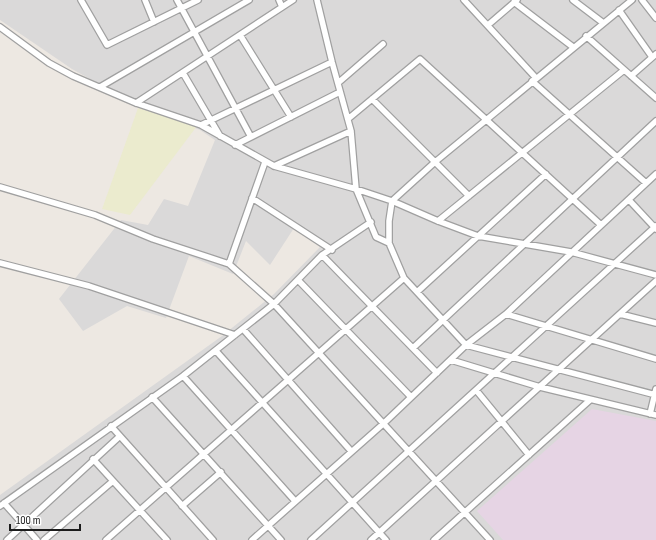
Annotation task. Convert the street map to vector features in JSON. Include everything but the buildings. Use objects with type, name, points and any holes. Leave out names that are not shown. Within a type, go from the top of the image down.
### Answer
[{"type":"street","points":[[81,0],[107,45],[198,0]]},
{"type":"street","points":[[145,0],[154,22]]},
{"type":"street","points":[[177,0],[251,138]]},
{"type":"street","points":[[100,87],[249,0]]},
{"type":"street","points":[[279,0],[282,7]]},
{"type":"street","points":[[136,103],[293,0]]},
{"type":"street","points":[[318,0],[332,62],[351,131],[356,189],[376,237],[390,244]]},
{"type":"street","points":[[464,0],[488,25],[534,79],[569,115],[646,183]]},
{"type":"street","points":[[574,0],[602,22]]},
{"type":"street","points":[[451,360],[540,387],[653,414],[656,393],[466,345],[404,278],[390,244],[389,221],[392,201],[486,119],[602,22],[632,0]]},
{"type":"street","points":[[642,0],[656,18]]},
{"type":"street","points":[[488,25],[516,1],[573,47]]},
{"type":"street","points":[[619,10],[654,55],[631,76]]},
{"type":"street","points":[[0,27],[49,63],[73,76],[136,103],[201,125],[235,146],[274,166],[356,189],[392,201],[478,236],[571,252],[656,275]]},
{"type":"street","points":[[240,35],[291,117]]},
{"type":"street","points":[[586,36],[656,98]]},
{"type":"street","points":[[338,83],[383,44]]},
{"type":"street","points":[[348,119],[420,59],[601,225]]},
{"type":"street","points":[[201,125],[332,62]]},
{"type":"street","points":[[438,221],[624,70]]},
{"type":"street","points":[[183,73],[221,138]]},
{"type":"street","points":[[235,146],[340,92]]},
{"type":"street","points":[[372,99],[469,196]]},
{"type":"street","points":[[413,348],[656,121]]},
{"type":"street","points":[[274,166],[351,131]]},
{"type":"street","points":[[229,264],[265,162]]},
{"type":"street","points":[[417,292],[546,174]]},
{"type":"street","points":[[252,540],[351,451],[384,424],[466,345],[506,314],[656,174]]},
{"type":"street","points":[[0,187],[95,215],[153,238],[229,264],[274,304],[490,540]]},
{"type":"street","points":[[252,198],[332,250]]},
{"type":"street","points":[[311,540],[546,325],[656,227],[628,200]]},
{"type":"street","points":[[37,540],[2,504],[216,351],[274,304],[322,255],[332,250],[371,222]]},
{"type":"street","points":[[322,255],[437,373]]},
{"type":"street","points":[[0,263],[89,286],[235,335]]},
{"type":"street","points":[[106,540],[404,278]]},
{"type":"street","points":[[298,280],[411,397]]},
{"type":"street","points":[[371,540],[540,387],[557,369],[592,340],[656,281]]},
{"type":"street","points":[[506,314],[656,359]]},
{"type":"street","points":[[620,314],[656,323]]},
{"type":"street","points":[[243,329],[351,451]]},
{"type":"street","points":[[216,351],[386,540]]},
{"type":"street","points":[[183,376],[230,431],[295,501]]},
{"type":"street","points":[[476,390],[528,454]]},
{"type":"street","points":[[152,397],[281,540]]},
{"type":"street","points":[[434,540],[528,454],[590,400]]},
{"type":"street","points":[[111,426],[165,488],[214,540]]},
{"type":"street","points":[[7,540],[120,436]]},
{"type":"street","points":[[93,460],[167,540]]},
{"type":"street","points":[[182,506],[221,472]]},
{"type":"street","points":[[44,540],[113,481]]},
{"type":"shaded area","points":[[0,0],[656,0],[656,540],[0,540],[0,495],[222,336],[274,294],[320,247],[294,228],[270,265],[246,241],[233,274],[189,256],[166,318],[127,306],[83,331],[59,299],[121,220],[148,225],[164,199],[188,206],[215,140],[200,130],[128,100],[72,69],[0,20]]},
{"type":"shaded area","points":[[592,409],[656,421],[656,540],[503,540],[477,511]]},
{"type":"green space","points":[[138,108],[197,126],[130,215],[102,209]]}]
